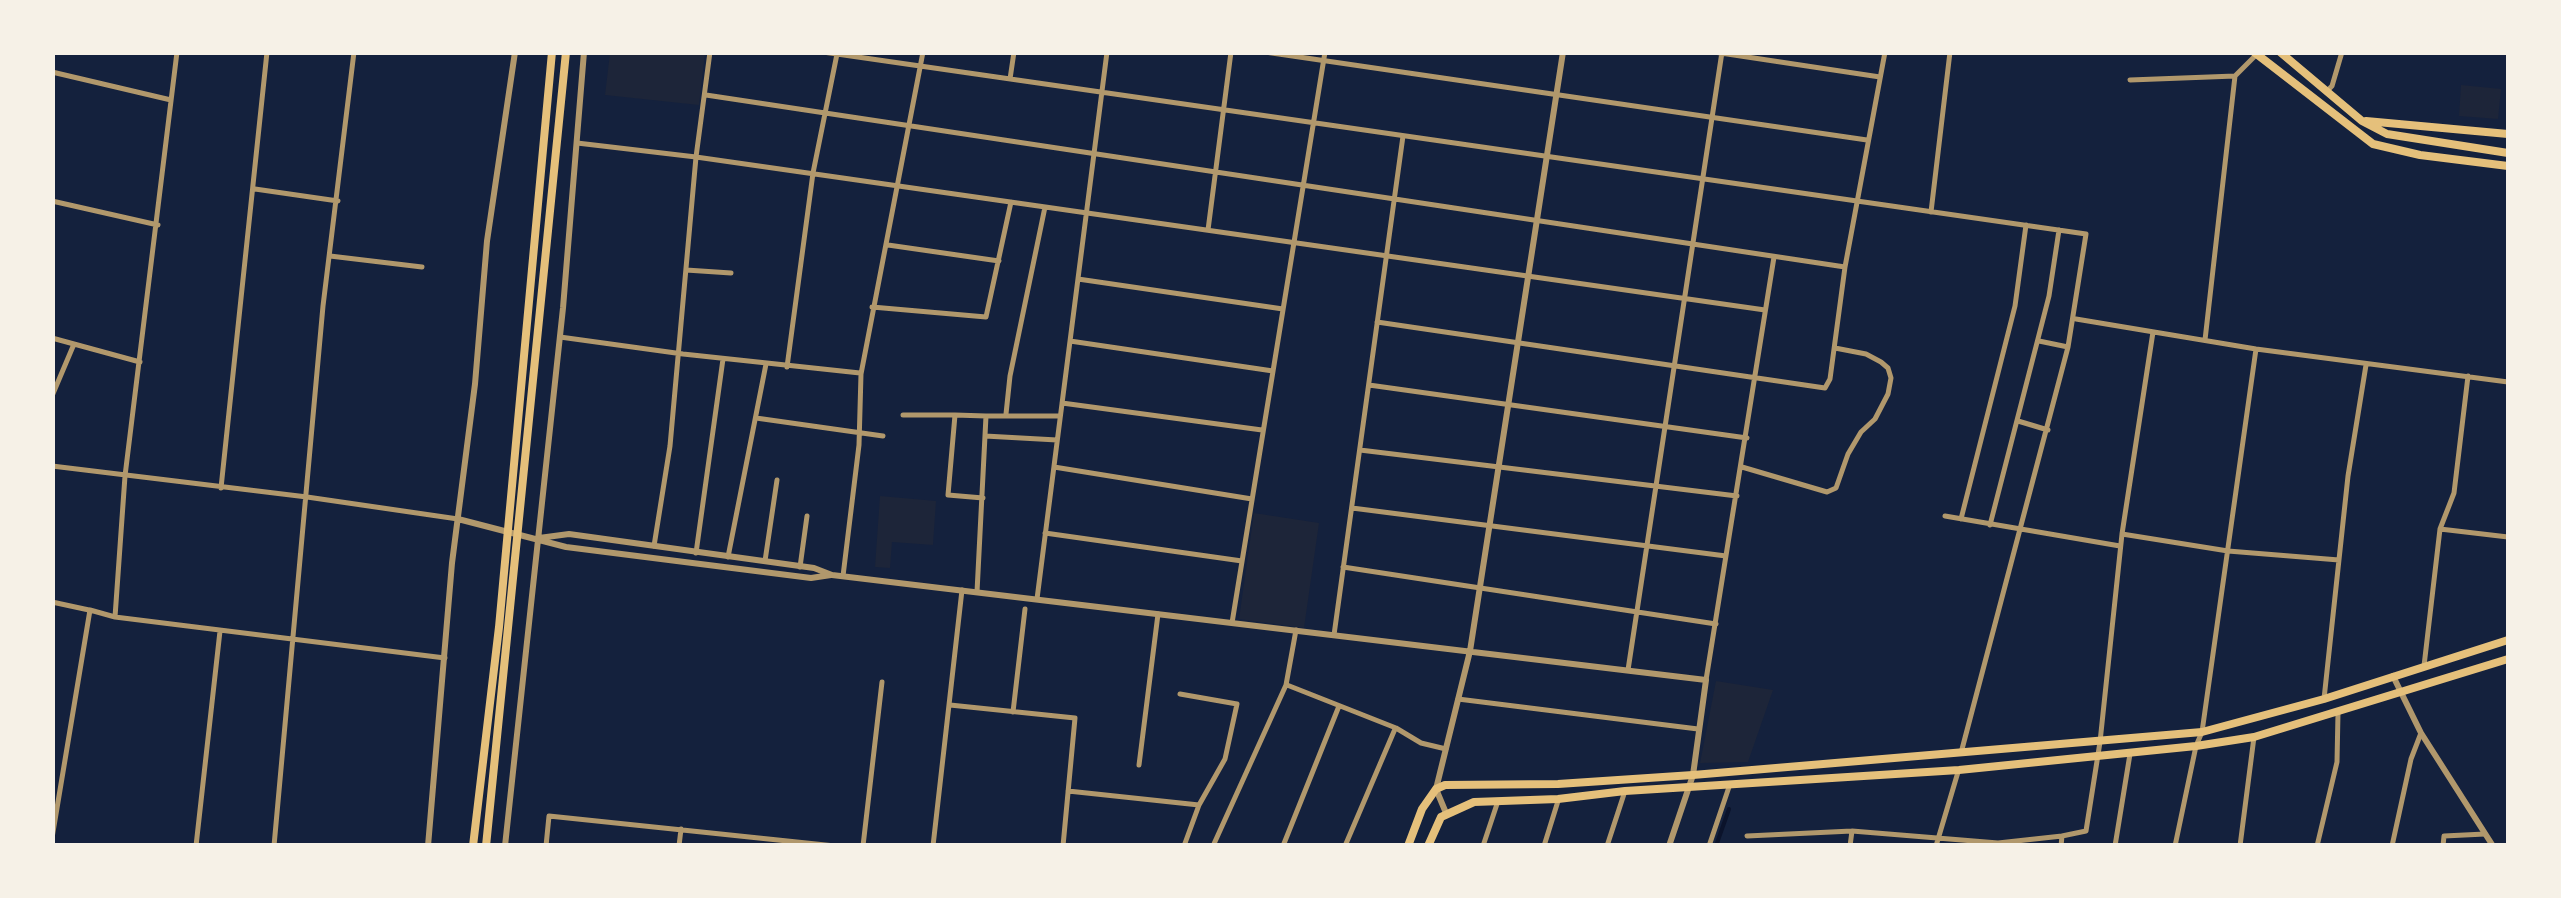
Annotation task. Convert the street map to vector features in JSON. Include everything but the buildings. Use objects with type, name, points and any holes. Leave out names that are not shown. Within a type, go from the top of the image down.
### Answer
[{"type":"main road","points":[[486,846],[552,52]]},
{"type":"main road","points":[[473,846],[566,52]]},
{"type":"main road","points":[[2280,52],[2325,92],[2387,134],[2508,152]]},
{"type":"main road","points":[[2256,53],[2373,144],[2420,155],[2508,166]]},
{"type":"main road","points":[[2362,120],[2508,134]]},
{"type":"main road","points":[[1408,846],[1422,808],[1436,789],[1455,783],[1558,784],[1694,775],[2202,732],[2324,699],[2508,641]]},
{"type":"main road","points":[[1428,846],[1446,812],[1474,802],[1959,770],[2196,746],[2254,737],[2508,660]]},
{"type":"street","points":[[115,618],[125,476],[177,52]]},
{"type":"street","points":[[221,488],[255,190],[266,52]]},
{"type":"street","points":[[274,846],[330,256],[354,52]]},
{"type":"street","points":[[428,846],[458,520],[476,384],[486,241],[514,52]]},
{"type":"street","points":[[505,846],[560,337],[584,52]]},
{"type":"street","points":[[653,547],[670,446],[696,157],[710,52]]},
{"type":"street","points":[[822,52],[2086,234],[2075,319],[1961,752]]},
{"type":"street","points":[[844,576],[860,434],[861,374],[923,52]]},
{"type":"street","points":[[1010,80],[1014,52]]},
{"type":"street","points":[[1036,599],[1108,52]]},
{"type":"street","points":[[1208,230],[1231,52]]},
{"type":"street","points":[[1266,52],[1867,140]]},
{"type":"street","points":[[1232,623],[1325,52]]},
{"type":"street","points":[[1446,812],[1436,789],[1470,651],[1563,52]]},
{"type":"street","points":[[1714,52],[1880,77]]},
{"type":"street","points":[[1378,322],[1825,388],[1830,379],[1856,201],[1884,52]]},
{"type":"street","points":[[1930,212],[1950,52]]},
{"type":"street","points":[[2325,92],[2332,86],[2342,52]]},
{"type":"street","points":[[1628,670],[1722,53]]},
{"type":"street","points":[[2205,340],[2235,76],[2256,53]]},
{"type":"street","points":[[787,367],[813,173],[837,54]]},
{"type":"street","points":[[52,72],[172,100]]},
{"type":"street","points":[[2130,80],[2235,76]]},
{"type":"street","points":[[706,95],[1846,267]]},
{"type":"street","points":[[1334,635],[1404,136]]},
{"type":"street","points":[[577,144],[813,173],[1765,310]]},
{"type":"street","points":[[255,190],[338,200]]},
{"type":"street","points":[[52,201],[158,225]]},
{"type":"street","points":[[872,307],[986,316],[1011,202]]},
{"type":"street","points":[[1006,414],[1010,376],[1045,206]]},
{"type":"street","points":[[1961,519],[2015,306],[2026,226]]},
{"type":"street","points":[[1990,525],[2039,340],[2059,230]]},
{"type":"street","points":[[888,245],[998,261]]},
{"type":"street","points":[[330,256],[422,267]]},
{"type":"street","points":[[1669,846],[1694,775],[1774,256]]},
{"type":"street","points":[[686,270],[731,273]]},
{"type":"street","points":[[1078,279],[1283,310]]},
{"type":"street","points":[[2075,319],[2508,382]]},
{"type":"street","points":[[1747,836],[1852,831],[1998,844],[2086,831],[2100,742],[2120,546],[2153,332]]},
{"type":"street","points":[[560,337],[861,374]]},
{"type":"street","points":[[52,338],[140,362]]},
{"type":"street","points":[[2039,340],[2068,347]]},
{"type":"street","points":[[1070,341],[1273,371]]},
{"type":"street","points":[[52,396],[74,344]]},
{"type":"street","points":[[1742,467],[1828,492],[1836,488],[1860,432],[1875,419],[1888,394],[1891,378],[1888,368],[1866,354],[1834,348]]},
{"type":"street","points":[[2175,846],[2202,732],[2256,348]]},
{"type":"street","points":[[696,554],[722,359]]},
{"type":"street","points":[[728,558],[766,364]]},
{"type":"street","points":[[2324,699],[2366,364]]},
{"type":"street","points":[[2424,666],[2440,530],[2454,493],[2468,376]]},
{"type":"street","points":[[1369,385],[1747,438]]},
{"type":"street","points":[[1062,403],[1263,430]]},
{"type":"street","points":[[903,415],[1060,416]]},
{"type":"street","points":[[954,415],[948,495],[984,498]]},
{"type":"street","points":[[977,592],[986,416]]},
{"type":"street","points":[[756,418],[884,436]]},
{"type":"street","points":[[2018,422],[2048,430]]},
{"type":"street","points":[[986,436],[1057,440]]},
{"type":"street","points":[[1360,450],[1737,496]]},
{"type":"street","points":[[52,466],[458,520],[566,547],[811,578],[832,574]]},
{"type":"street","points":[[1054,467],[1252,499]]},
{"type":"street","points":[[764,562],[778,480]]},
{"type":"street","points":[[1352,508],[1727,556]]},
{"type":"street","points":[[800,567],[806,516]]},
{"type":"street","points":[[1945,516],[2120,546]]},
{"type":"street","points":[[2440,530],[2508,537]]},
{"type":"street","points":[[1045,532],[1242,562]]},
{"type":"street","points":[[539,538],[568,534],[814,568],[844,576],[1706,680]]},
{"type":"street","points":[[2122,534],[2228,552],[2339,560]]},
{"type":"street","points":[[1343,567],[1716,624]]},
{"type":"street","points":[[811,578],[814,568]]},
{"type":"street","points":[[933,846],[962,590]]},
{"type":"street","points":[[52,602],[115,618],[445,658]]},
{"type":"street","points":[[1013,712],[1025,609]]},
{"type":"street","points":[[52,838],[54,806],[90,610]]},
{"type":"street","points":[[1139,766],[1158,614]]},
{"type":"street","points":[[1213,846],[1286,685],[1296,630]]},
{"type":"street","points":[[196,846],[220,632]]},
{"type":"street","points":[[2393,676],[2421,733],[2494,846]]},
{"type":"street","points":[[863,846],[882,682]]},
{"type":"street","points":[[1286,685],[1446,749]]},
{"type":"street","points":[[1180,694],[1238,704],[1225,759],[1199,805],[1184,846]]},
{"type":"street","points":[[1458,699],[1700,730]]},
{"type":"street","points":[[950,705],[1076,718],[1063,846]]},
{"type":"street","points":[[1283,846],[1339,706]]},
{"type":"street","points":[[2316,846],[2338,762],[2338,713]]},
{"type":"street","points":[[1345,846],[1396,728]]},
{"type":"street","points":[[2392,846],[2411,759],[2421,733]]},
{"type":"street","points":[[2240,846],[2254,737]]},
{"type":"street","points":[[2115,846],[2130,754]]},
{"type":"street","points":[[1936,846],[1959,770]]},
{"type":"street","points":[[1710,846],[1730,784]]},
{"type":"street","points":[[1607,846],[1625,790]]},
{"type":"street","points":[[1068,791],[1199,805]]},
{"type":"street","points":[[1544,846],[1558,799]]},
{"type":"street","points":[[1483,846],[1499,800]]},
{"type":"street","points":[[546,846],[549,816],[835,846]]},
{"type":"street","points":[[679,846],[681,829]]},
{"type":"street","points":[[1850,846],[1852,831]]},
{"type":"street","points":[[2444,846],[2444,836],[2485,834]]},
{"type":"street","points":[[2061,846],[2062,836]]},
{"type":"shaded area","points":[[610,53],[705,53],[699,105],[605,95]]},
{"type":"shaded area","points":[[2461,85],[2501,89],[2498,119],[2459,116]]},
{"type":"shaded area","points":[[880,496],[936,501],[933,545],[892,542],[890,568],[875,567]]},
{"type":"shaded area","points":[[1254,513],[1319,523],[1304,628],[1239,619]]},
{"type":"shaded area","points":[[1716,681],[1773,690],[1748,762],[1700,763]]},
{"type":"waterway","points":[[1716,846],[1729,809]]}]
